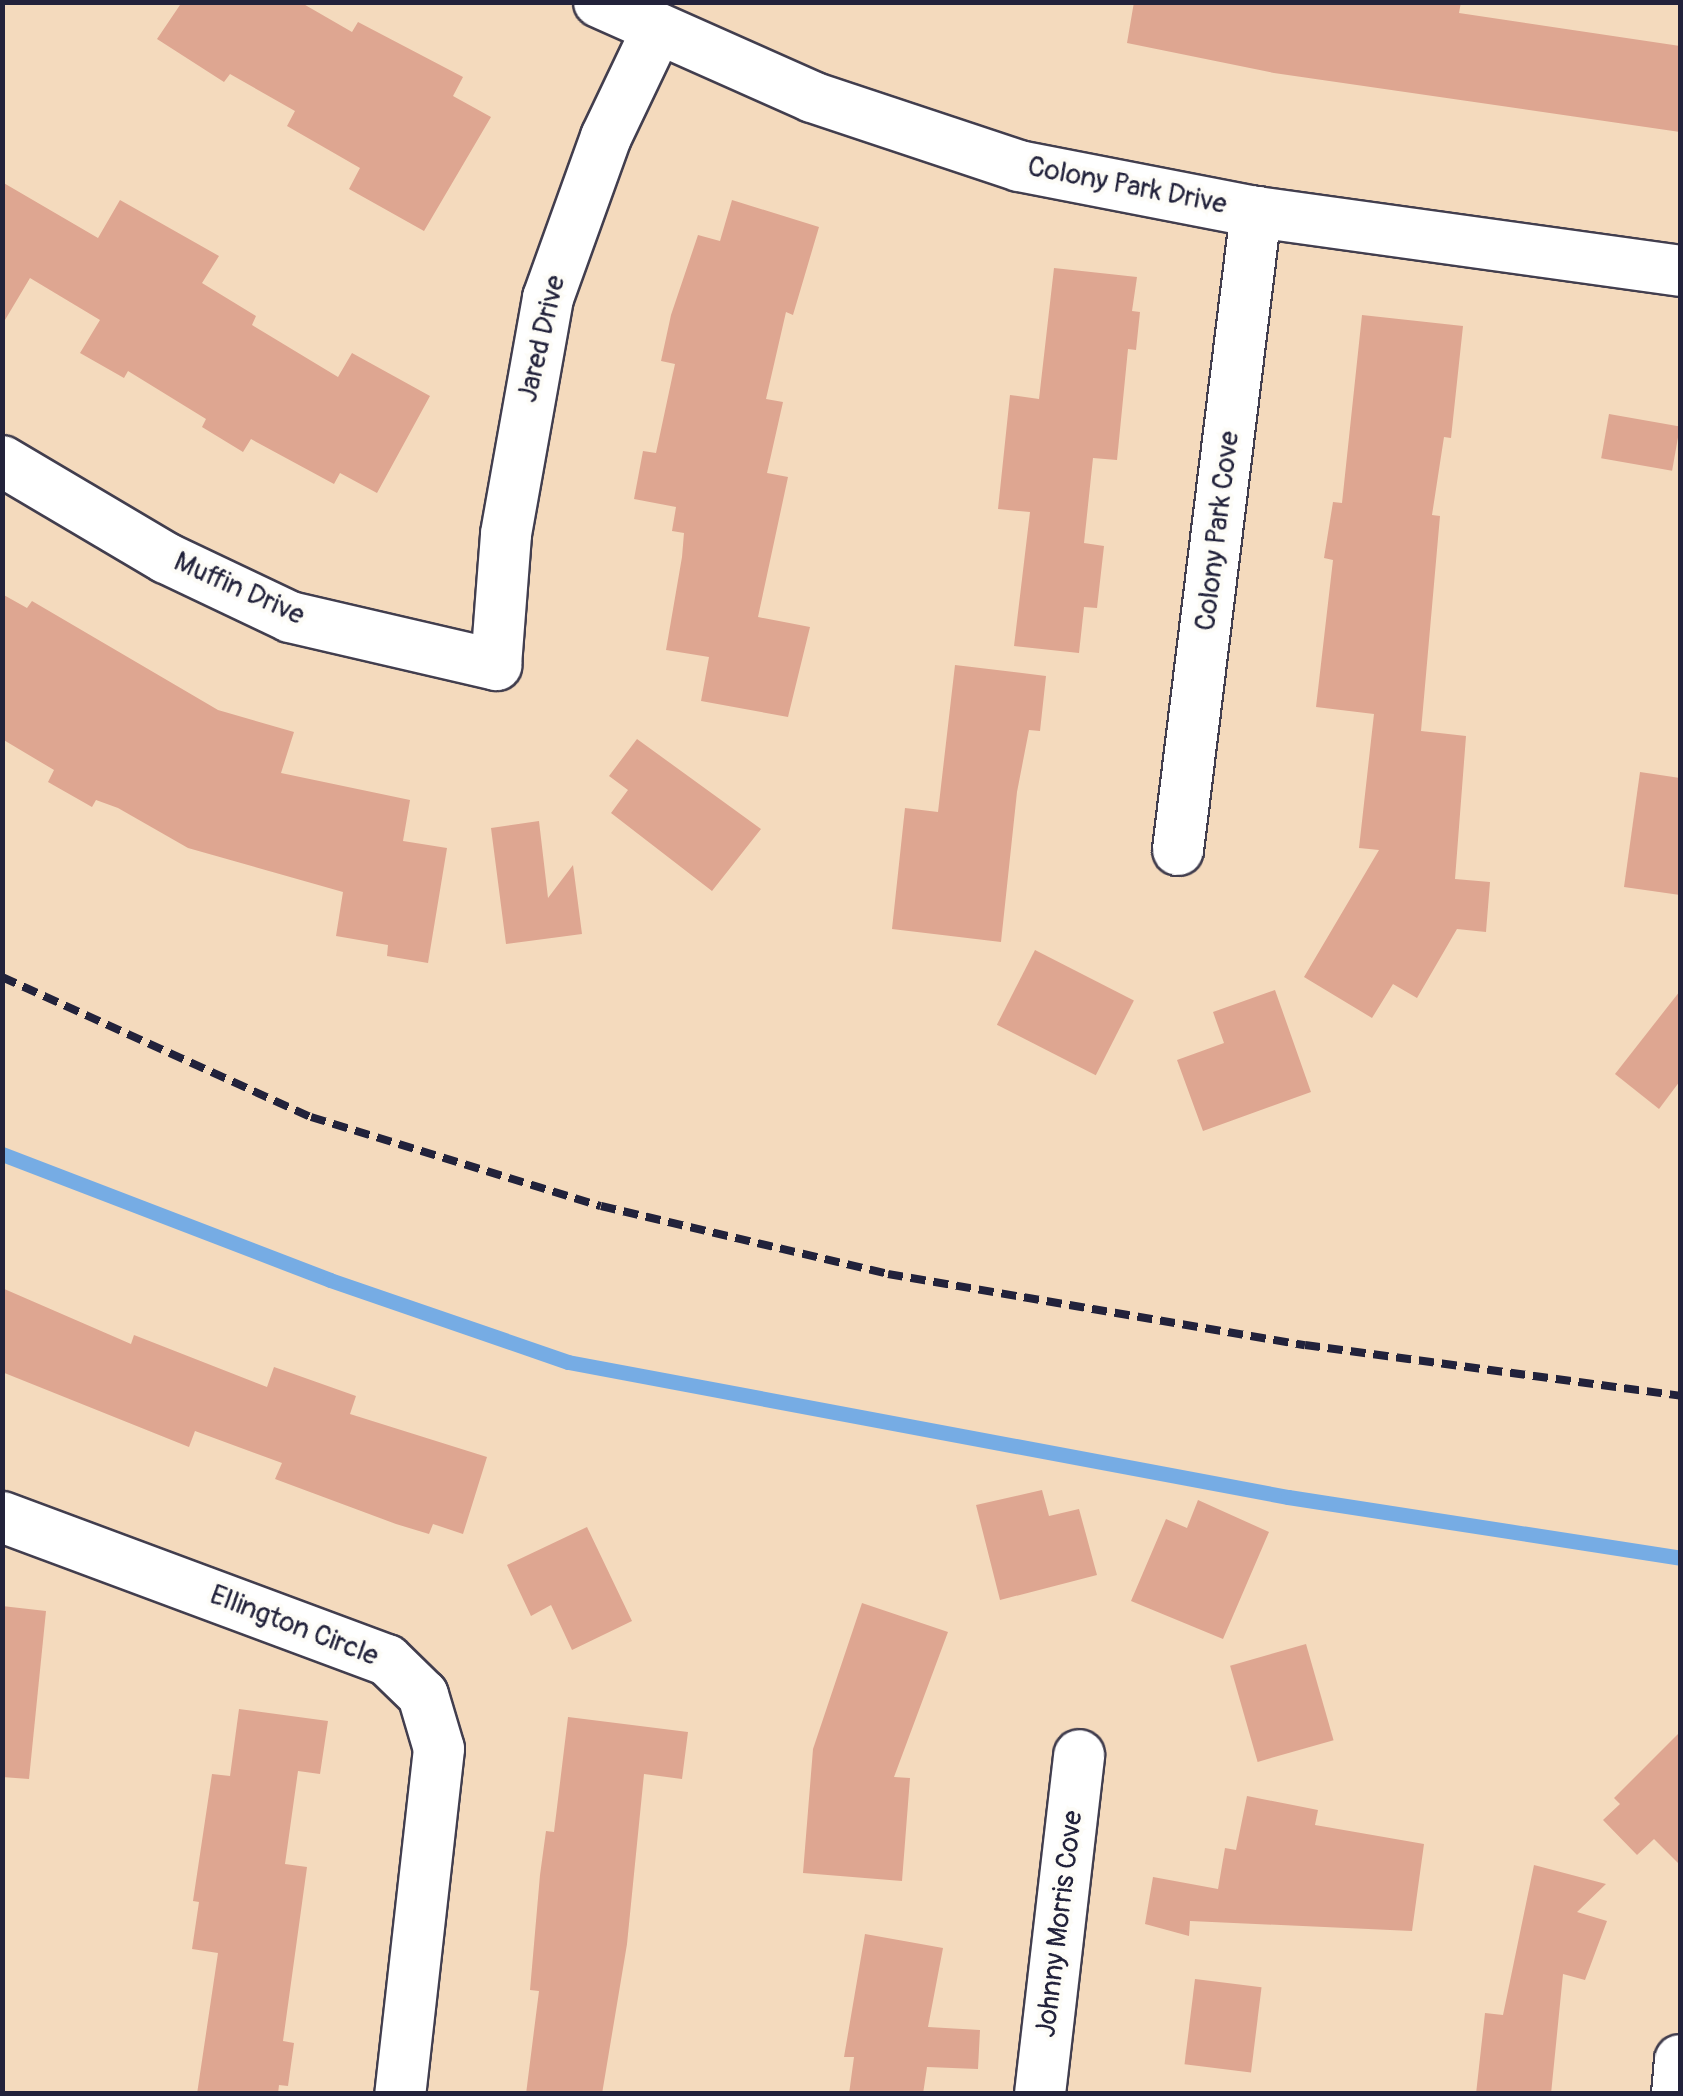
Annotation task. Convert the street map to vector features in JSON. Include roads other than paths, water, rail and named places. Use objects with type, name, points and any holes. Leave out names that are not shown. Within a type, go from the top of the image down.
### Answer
[{"type":"street","name":"Colony Park Drive","points":[[599,2],[656,32],[812,97],[1019,166],[1256,212],[1680,271]]},
{"type":"street","name":"Jared Drive","points":[[496,664],[508,516],[548,298],[606,137],[656,32]]},
{"type":"street","name":"Colony Park Cove","points":[[1178,850],[1256,212]]},
{"type":"street","name":"Muffin Drive","points":[[2,460],[166,558],[290,617],[496,664]]},
{"type":"street","name":"Ellington Circle","points":[[2,1517],[387,1660],[423,1695],[438,1749],[400,2094]]},
{"type":"street","name":"Johnny Morris Cove","points":[[1040,2094],[1079,1755]]},
{"type":"street","points":[[1677,2094],[1680,2060]]},
{"type":"waterway","points":[[2,1154],[330,1280],[568,1362],[1288,1497],[1680,1558]]},
{"type":"railway","points":[[2,977],[311,1117],[601,1206],[888,1274],[1305,1345],[1680,1396]]}]
